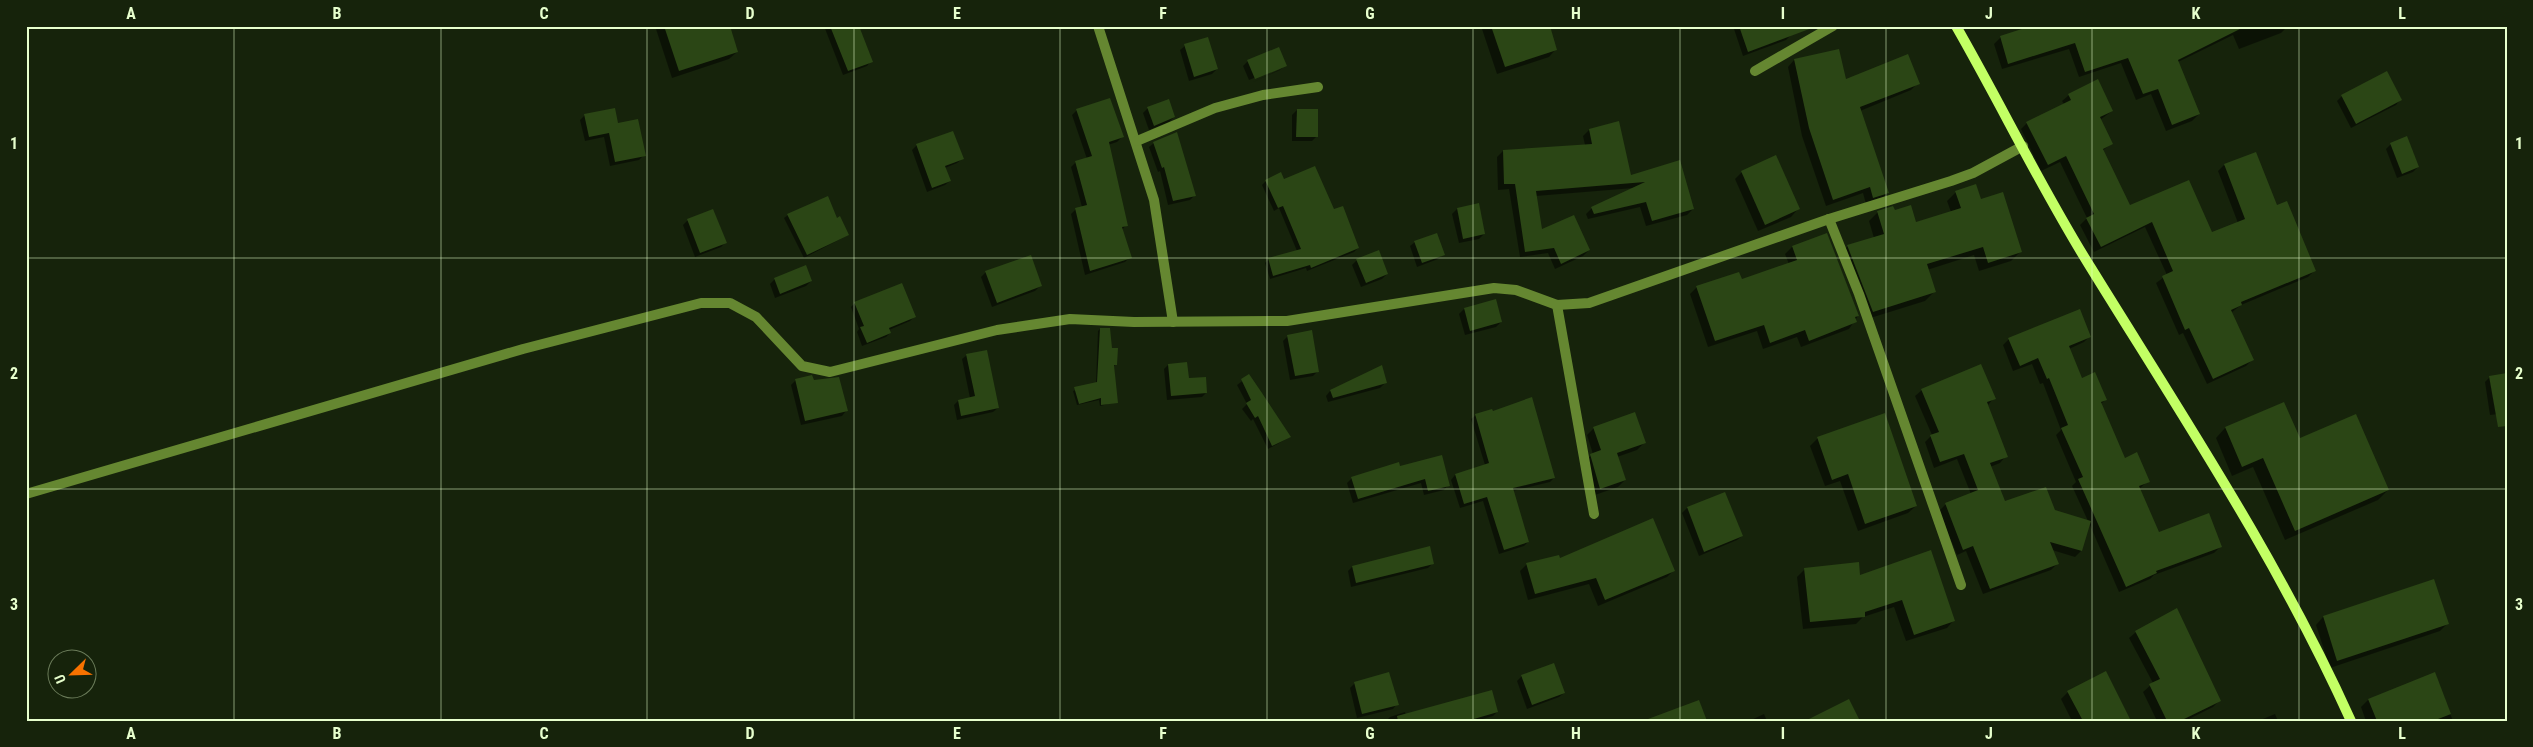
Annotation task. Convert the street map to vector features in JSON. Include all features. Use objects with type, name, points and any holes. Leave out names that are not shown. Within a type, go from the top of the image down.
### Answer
[{"type":"street","points":[[1098,26],[1137,141],[1154,200],[1173,322]]},
{"type":"street","points":[[1755,71],[1833,26]]},
{"type":"street","points":[[1956,26],[2089,266],[2220,473],[2276,573],[2351,721]]},
{"type":"street","points":[[1137,141],[1215,108],[1263,95],[1318,87]]},
{"type":"street","points":[[26,494],[524,349],[700,303],[730,303],[756,317],[802,366],[830,372],[997,330],[1070,319],[1173,322],[1287,321],[1494,288],[1516,290],[1557,305],[1589,303],[1829,219],[1973,173],[2023,146]]},
{"type":"street","points":[[1829,219],[1859,294],[1961,585]]},
{"type":"street","points":[[1557,305],[1594,514]]},
{"type":"building","points":[[664,26],[730,26],[738,52],[679,71]]},
{"type":"building","points":[[830,26],[859,26],[873,62],[848,71]]},
{"type":"building","points":[[1491,26],[1550,26],[1557,50],[1505,67]]},
{"type":"building","points":[[1739,26],[1811,26],[1812,28],[1748,52]]},
{"type":"building","points":[[2031,26],[2246,26],[2178,60],[2200,114],[2172,125],[2158,89],[2143,94],[2128,58],[2085,72],[2075,43],[2008,64],[2000,36]]},
{"type":"building","points":[[1208,37],[1218,69],[1194,77],[1184,44]]},
{"type":"building","points":[[1279,47],[1287,66],[1255,79],[1247,60]]},
{"type":"building","points":[[1839,49],[1846,79],[1908,54],[1920,84],[1860,107],[1889,193],[1873,198],[1870,187],[1833,200],[1809,128],[1794,59]]},
{"type":"building","points":[[2387,71],[2402,100],[2356,124],[2341,95]]},
{"type":"building","points":[[2098,79],[2113,111],[2100,117],[2113,144],[2103,149],[2130,205],[2189,180],[2212,232],[2245,219],[2224,164],[2256,152],[2277,205],[2287,201],[2316,271],[2241,302],[2242,305],[2231,310],[2254,360],[2213,379],[2189,328],[2185,330],[2162,276],[2173,271],[2152,222],[2101,247],[2086,218],[2094,214],[2066,156],[2048,165],[2026,122],[2071,100],[2068,94]]},
{"type":"building","points":[[1110,98],[1124,137],[1109,142],[1128,226],[1122,227],[1132,258],[1090,271],[1075,208],[1087,205],[1075,161],[1092,156],[1076,109]]},
{"type":"building","points":[[1169,99],[1175,117],[1154,126],[1147,107]]},
{"type":"building","points":[[615,108],[618,123],[638,119],[646,156],[615,162],[609,133],[589,137],[584,114]]},
{"type":"building","points":[[1297,109],[1318,109],[1318,137],[1296,137]]},
{"type":"building","points":[[1619,121],[1631,175],[1680,160],[1694,209],[1652,221],[1646,202],[1594,214],[1591,207],[1645,182],[1536,191],[1542,229],[1574,215],[1590,250],[1561,264],[1554,248],[1525,252],[1515,184],[1504,184],[1503,150],[1592,144],[1589,129]]},
{"type":"building","points":[[953,131],[964,159],[945,166],[951,181],[932,188],[916,144]]},
{"type":"building","points":[[1177,132],[1196,196],[1173,201],[1164,167],[1162,168],[1153,142]]},
{"type":"building","points":[[2407,136],[2419,167],[2402,174],[2390,143]]},
{"type":"building","points":[[1776,155],[1800,209],[1765,225],[1741,171]]},
{"type":"building","points":[[1315,166],[1334,209],[1343,206],[1359,248],[1311,268],[1310,265],[1273,276],[1268,258],[1301,249],[1283,206],[1278,208],[1265,180],[1281,172],[1284,179]]},
{"type":"building","points":[[1976,184],[1981,199],[2003,192],[2022,252],[1988,263],[1983,247],[1927,264],[1936,292],[1873,312],[1847,245],[1884,234],[1877,211],[1893,206],[1895,210],[1911,205],[1916,222],[1961,208],[1955,191]]},
{"type":"building","points":[[828,196],[837,218],[840,216],[849,235],[807,255],[787,214]]},
{"type":"building","points":[[1479,203],[1485,234],[1463,239],[1457,208]]},
{"type":"building","points":[[713,209],[727,243],[700,253],[687,219]]},
{"type":"building","points":[[1437,233],[1445,255],[1422,263],[1414,241]]},
{"type":"building","points":[[1827,233],[1859,316],[1855,317],[1857,322],[1809,341],[1805,330],[1770,343],[1764,325],[1715,341],[1696,286],[1739,272],[1742,279],[1797,260],[1792,246]]},
{"type":"building","points":[[1379,250],[1388,274],[1366,283],[1356,259]]},
{"type":"building","points":[[1031,255],[1042,286],[997,303],[985,271]]},
{"type":"building","points":[[806,265],[812,281],[780,294],[774,278]]},
{"type":"building","points":[[902,283],[916,317],[889,328],[891,333],[867,343],[860,327],[864,326],[854,302]]},
{"type":"building","points":[[1496,299],[1502,322],[1470,331],[1464,308]]},
{"type":"building","points":[[2080,309],[2091,337],[2069,346],[2082,378],[2095,372],[2107,400],[2101,402],[2125,458],[2137,452],[2150,482],[2139,486],[2159,532],[2209,513],[2222,547],[2156,571],[2157,573],[2126,587],[2078,479],[2083,477],[2061,428],[2068,425],[2049,378],[2047,379],[2038,358],[2020,366],[2008,338]]},
{"type":"building","points":[[1100,328],[1110,328],[1112,348],[1118,348],[1117,365],[1114,365],[1118,403],[1101,405],[1101,398],[1079,404],[1074,387],[1097,382]]},
{"type":"building","points":[[1312,330],[1319,372],[1295,376],[1287,335]]},
{"type":"building","points":[[987,350],[999,408],[961,416],[958,400],[975,396],[966,354]]},
{"type":"building","points":[[1187,362],[1189,378],[1206,377],[1207,393],[1171,396],[1168,364]]},
{"type":"building","points":[[1981,364],[1996,399],[1987,402],[2008,457],[1990,463],[2005,501],[2046,487],[2055,510],[2091,521],[2082,551],[2050,542],[2059,564],[1990,589],[1973,546],[1963,550],[1945,503],[1978,490],[1964,454],[1940,462],[1930,435],[1939,432],[1921,389]]},
{"type":"building","points":[[1382,365],[1387,383],[1333,398],[1330,390]]},
{"type":"building","points":[[2507,373],[2507,426],[2498,427],[2489,376]]},
{"type":"building","points":[[1249,374],[1291,437],[1272,446],[1258,416],[1255,418],[1246,403],[1251,400],[1241,379]]},
{"type":"building","points":[[812,375],[814,380],[839,377],[848,411],[805,421],[795,379]]},
{"type":"building","points":[[1532,397],[1555,478],[1513,488],[1529,542],[1504,550],[1487,497],[1464,504],[1455,474],[1489,463],[1475,414],[1492,409],[1493,411]]},
{"type":"building","points":[[2284,402],[2300,438],[2356,414],[2389,490],[2295,531],[2263,458],[2242,467],[2225,427]]},
{"type":"building","points":[[1635,412],[1646,443],[1617,453],[1626,480],[1600,489],[1590,454],[1601,450],[1593,427]]},
{"type":"building","points":[[1885,413],[1917,506],[1865,524],[1848,474],[1832,480],[1817,437]]},
{"type":"building","points":[[1442,455],[1450,486],[1428,491],[1425,479],[1358,499],[1351,477],[1399,462],[1400,466]]},
{"type":"building","points":[[1725,492],[1743,536],[1704,552],[1687,507]]},
{"type":"building","points":[[1653,518],[1675,571],[1605,600],[1596,578],[1535,594],[1526,563],[1559,555],[1560,558]]},
{"type":"building","points":[[1430,546],[1434,564],[1356,583],[1352,566]]},
{"type":"building","points":[[1931,550],[1955,621],[1914,635],[1902,600],[1865,612],[1865,617],[1810,622],[1804,568],[1859,562],[1860,575]]},
{"type":"building","points":[[2434,579],[2449,624],[2337,661],[2323,616]]},
{"type":"building","points":[[2177,608],[2221,701],[2180,721],[2167,721],[2149,684],[2160,679],[2135,631]]},
{"type":"building","points":[[1554,663],[1565,693],[1532,705],[1521,675]]},
{"type":"building","points":[[2106,671],[2131,721],[2083,721],[2067,691]]},
{"type":"building","points":[[1389,672],[1399,705],[1362,714],[1354,682]]},
{"type":"building","points":[[2435,672],[2451,714],[2433,721],[2377,721],[2368,699]]},
{"type":"building","points":[[1492,690],[1498,712],[1467,721],[1398,721],[1397,716]]},
{"type":"building","points":[[1849,699],[1860,721],[1805,721]]},
{"type":"building","points":[[1699,700],[1707,721],[1648,721],[1648,719]]}]
